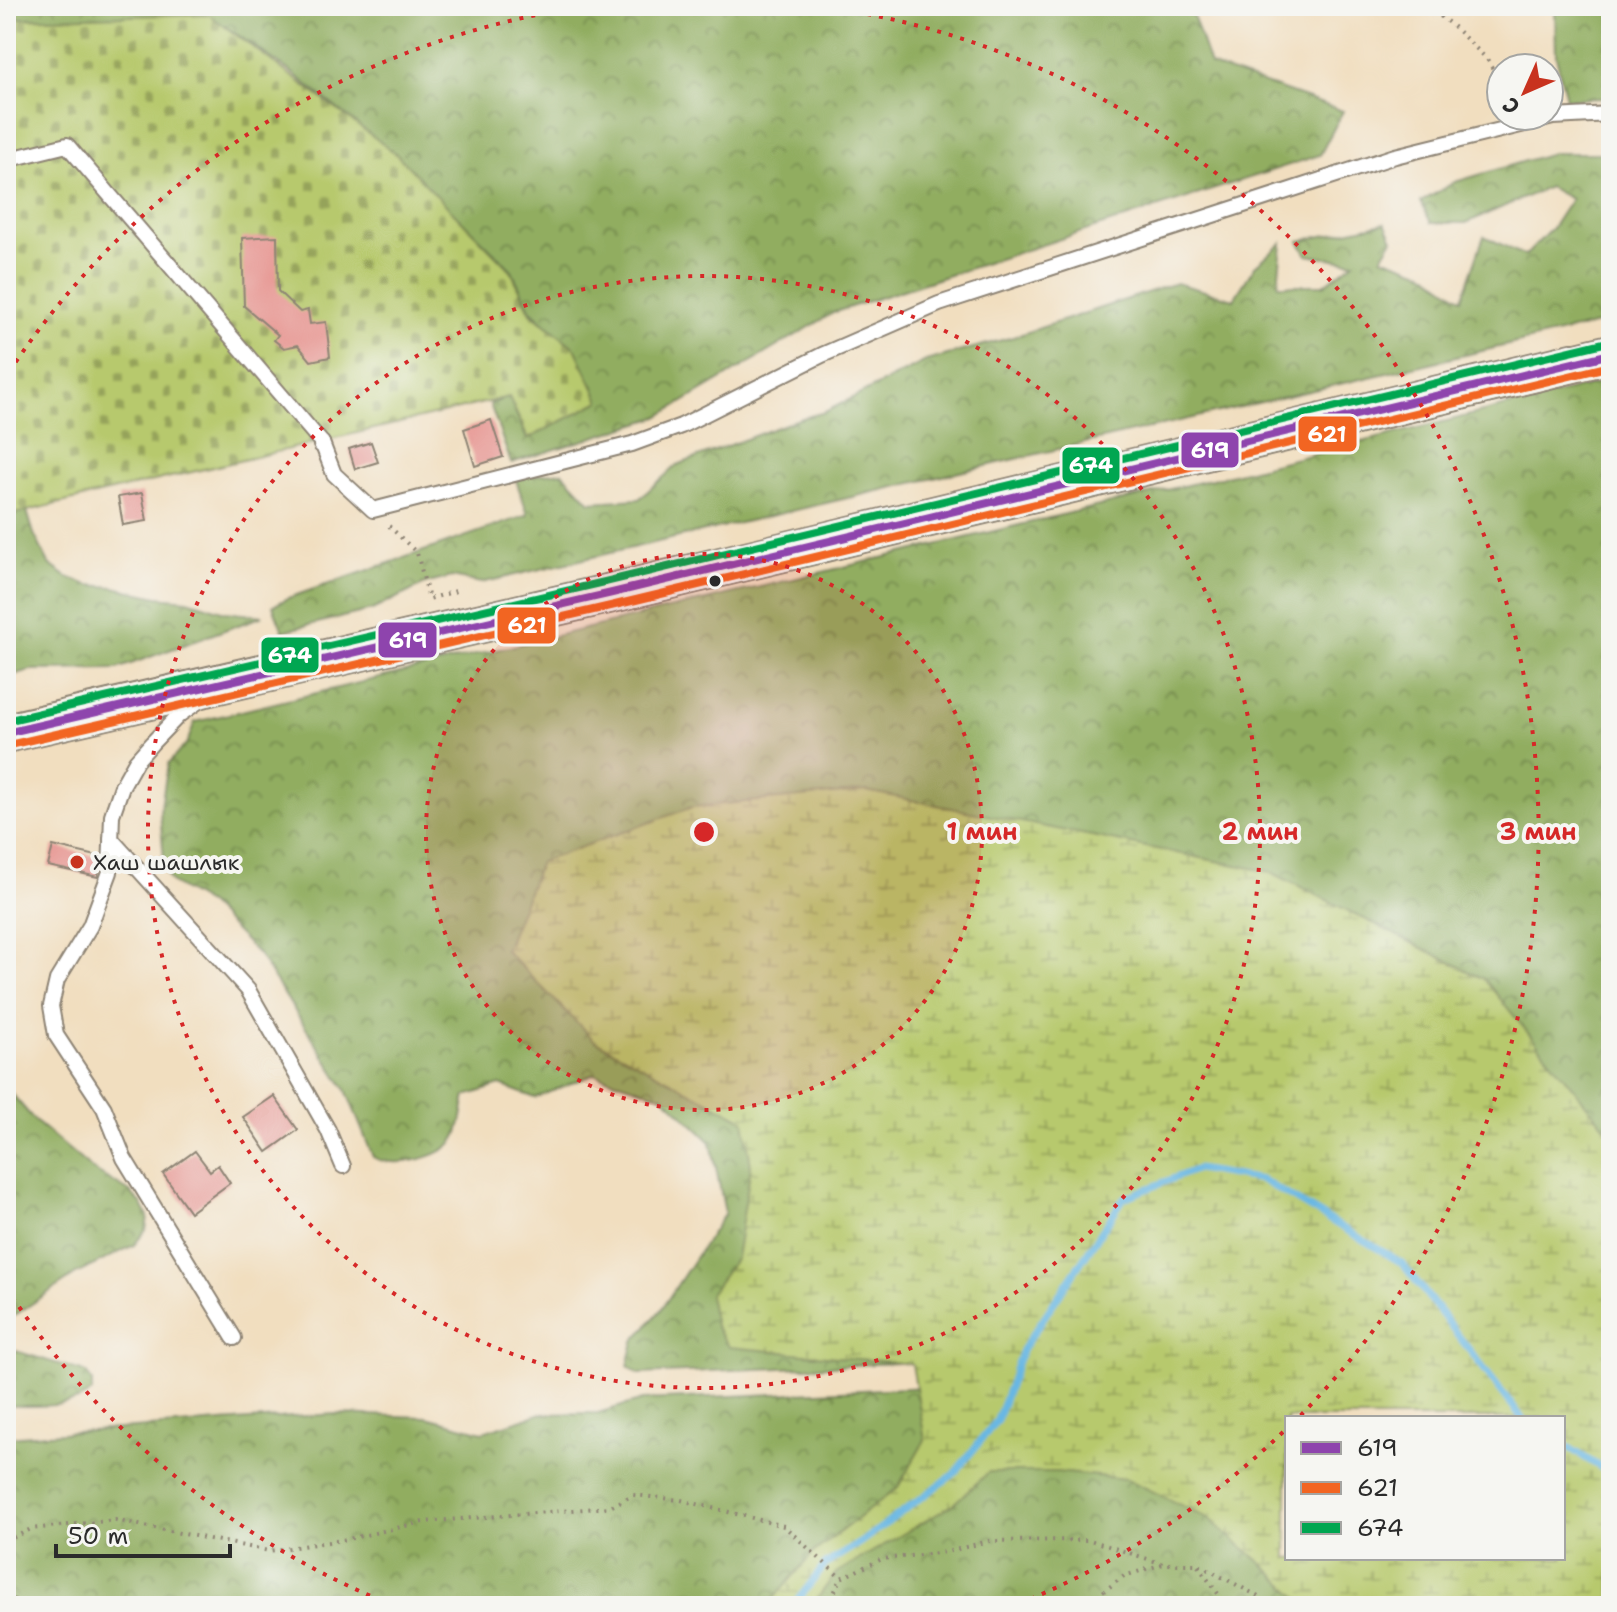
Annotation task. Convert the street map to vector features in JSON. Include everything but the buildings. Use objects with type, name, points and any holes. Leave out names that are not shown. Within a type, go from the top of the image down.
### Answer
[{"type":"main road","points":[[6,733],[724,566],[1611,354]]},
{"type":"lane","points":[[6,160],[67,145],[322,444],[334,474],[373,510],[632,444],[681,426],[822,355],[939,304],[1395,156],[1553,117],[1611,114]]},
{"type":"lane","points":[[226,682],[179,715],[136,761],[122,786],[112,815],[110,872],[90,926],[57,980],[51,1006],[56,1035],[104,1108],[124,1158],[234,1338]]},
{"type":"lane","points":[[111,839],[248,990],[309,1094],[343,1166]]},
{"type":"path","points":[[1428,6],[1485,57]]},
{"type":"path","points":[[373,510],[417,553],[429,599],[456,591]]},
{"type":"path","points":[[6,1541],[31,1529],[115,1520],[269,1551],[348,1539],[423,1522],[610,1507],[633,1495],[681,1500],[784,1526],[841,1578]]},
{"type":"path","points":[[828,1606],[841,1578],[882,1559],[947,1552],[989,1541],[1090,1540],[1163,1564]]},
{"type":"path","points":[[1084,1606],[1124,1576],[1163,1564],[1197,1564],[1254,1594],[1270,1606]]},
{"type":"path","points":[[1197,1564],[1227,1606]]},
{"type":"path","points":[[6,1596],[29,1606]]},
{"type":"green space","points":[[6,6],[1190,6],[1210,65],[1343,111],[1320,155],[835,312],[658,417],[511,463],[490,404],[509,397],[527,439],[600,401],[576,350],[531,311],[511,269],[388,149],[291,72],[213,18],[6,18]]},
{"type":"green space","points":[[1555,6],[1611,6],[1611,98],[1566,99],[1565,52],[1556,52]]},
{"type":"green space","points":[[208,14],[394,152],[511,271],[531,313],[575,348],[600,401],[528,439],[509,397],[6,516],[6,19]]},
{"type":"green space","points":[[1552,153],[1611,153],[1611,321],[481,583],[452,577],[425,584],[372,610],[283,631],[273,606],[288,598],[528,515],[515,477],[562,472],[590,502],[639,499],[677,465],[825,412],[926,361],[1013,337],[1176,283],[1234,299],[1255,266],[1282,243],[1278,285],[1324,285],[1354,262],[1307,255],[1299,241],[1385,223],[1393,239],[1382,257],[1424,272],[1462,299],[1484,236],[1525,256],[1552,228],[1571,199],[1549,187],[1466,223],[1431,223],[1421,202],[1455,182]]},
{"type":"green space","points":[[1611,380],[1611,1333],[639,1374],[628,1366],[634,1341],[660,1311],[725,1213],[711,1142],[663,1096],[594,1074],[535,1098],[500,1085],[466,1096],[455,1139],[440,1152],[404,1162],[373,1157],[346,1090],[258,954],[209,905],[172,883],[165,872],[160,812],[168,764],[187,743],[195,722],[1229,475]]},
{"type":"green space","points":[[24,501],[34,534],[49,564],[67,577],[88,585],[188,600],[225,612],[263,616],[117,669],[31,670],[6,677],[6,505]]},
{"type":"green space","points":[[866,791],[1271,872],[1484,979],[1611,1134],[1611,1606],[1307,1606],[1208,1518],[1127,1479],[1057,1472],[989,1472],[951,1506],[836,1573],[812,1606],[767,1606],[814,1552],[898,1487],[925,1440],[912,1364],[729,1347],[715,1326],[709,1295],[736,1258],[751,1166],[744,1120],[595,1041],[505,950],[540,862],[692,807]]},
{"type":"green space","points":[[6,1087],[35,1121],[93,1170],[130,1192],[148,1216],[146,1230],[134,1245],[76,1274],[6,1321]]},
{"type":"green space","points":[[6,1348],[85,1372],[92,1381],[92,1392],[62,1404],[6,1406]]},
{"type":"green space","points":[[1611,1356],[1611,1606],[6,1606],[6,1437],[335,1414],[427,1417],[483,1432],[539,1414],[598,1413],[643,1400]]},
{"type":"waterway","points":[[793,1606],[826,1564],[954,1474],[997,1420],[1022,1350],[1124,1198],[1197,1169],[1262,1180],[1402,1263],[1520,1416]]},
{"type":"waterway","points":[[1565,1445],[1611,1474]]},
{"type":"transit line","name":"674","points":[[6,721],[609,581],[1608,342]]},
{"type":"transit line","name":"619","points":[[6,733],[612,593],[1611,354]]},
{"type":"transit line","name":"621","points":[[9,745],[615,605],[1611,366]]},
{"type":"place","name":"Хаш шашлык","points":[[77,862]]}]
